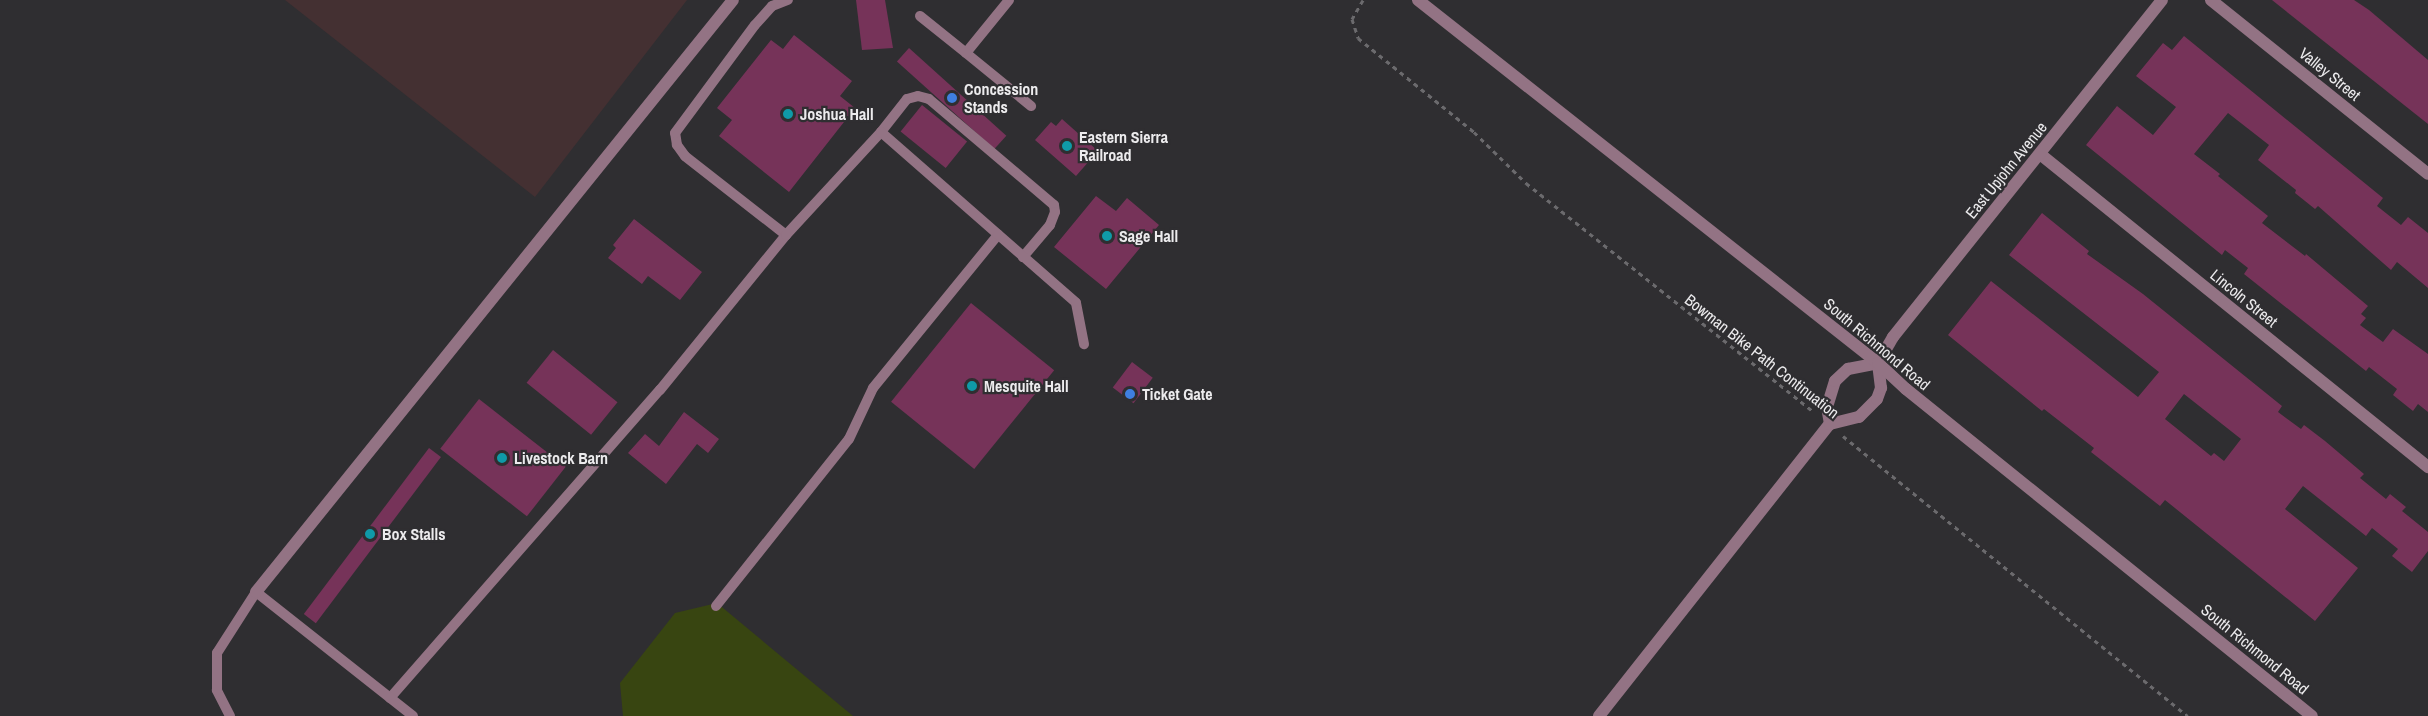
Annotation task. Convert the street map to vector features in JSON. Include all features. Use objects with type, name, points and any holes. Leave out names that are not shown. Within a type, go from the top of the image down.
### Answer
[{"type":"street","points":[[256,592],[733,0]]},
{"type":"street","name":"South Richmond Road","points":[[1418,0],[1878,363],[1906,390],[2312,716]]},
{"type":"street","name":"East Upjohn Avenue","points":[[1878,363],[1892,339],[2162,0]]},
{"type":"street","name":"Valley Street","points":[[2211,0],[2428,174]]},
{"type":"street","name":"Lincoln Street","points":[[2040,154],[2428,467]]},
{"type":"street","points":[[1599,716],[1830,424],[1859,417],[1877,399],[1881,388],[1878,363],[1848,369],[1835,381],[1827,407],[1830,424]]},
{"type":"lane","points":[[786,235],[685,156],[677,145],[675,133],[755,25],[772,6],[788,0]]},
{"type":"lane","points":[[966,53],[1009,0]]},
{"type":"lane","points":[[920,16],[1031,106]]},
{"type":"lane","points":[[390,698],[660,390],[786,235],[837,183],[907,99],[918,96],[929,99],[1054,205],[1055,212],[1050,225],[1023,257]]},
{"type":"lane","points":[[881,132],[1076,303],[1084,344]]},
{"type":"lane","points":[[716,606],[849,439],[873,388],[998,235]]},
{"type":"lane","points":[[230,716],[217,690],[217,653],[256,592],[413,716]]},
{"type":"path","name":"Bowman Bike Path Continuation","points":[[1363,0],[1352,19],[1358,38],[1474,132],[1526,183],[1830,424],[1876,465],[2188,716]]},
{"type":"shaded area","points":[[285,0],[687,0],[535,197]]},
{"type":"green space","points":[[717,603],[853,716],[623,716],[620,683],[675,613]]},
{"type":"building","points":[[856,0],[885,0],[893,48],[862,50]]},
{"type":"building","points":[[2272,0],[2354,0],[2369,10],[2428,60],[2428,124]]},
{"type":"building","name":"Joshua Hall","points":[[794,35],[852,81],[840,96],[855,108],[789,192],[719,136],[732,120],[717,108],[771,40],[783,49]]},
{"type":"building","points":[[2184,36],[2383,198],[2377,206],[2401,225],[2408,217],[2428,233],[2428,288],[2397,262],[2391,270],[2318,206],[2315,209],[2295,193],[2296,190],[2258,160],[2269,145],[2228,113],[2194,154],[2268,216],[2262,223],[2305,256],[2306,254],[2368,306],[2361,314],[2366,318],[2360,325],[2383,342],[2393,329],[2428,354],[2428,412],[2418,404],[2413,411],[2393,395],[2397,389],[2369,367],[2366,371],[2244,274],[2248,268],[2225,250],[2222,255],[2086,145],[2117,106],[2153,135],[2176,107],[2136,76],[2163,43],[2172,50]]},
{"type":"building","name":"Concession Stands","points":[[909,48],[1006,136],[994,149],[897,61]]},
{"type":"building","points":[[922,105],[967,142],[946,168],[901,131]]},
{"type":"building","name":"Eastern Sierra Railroad","points":[[1062,119],[1098,151],[1076,176],[1035,140],[1051,122],[1056,126]]},
{"type":"building","name":"Sage Hall","points":[[1096,196],[1116,211],[1127,198],[1159,225],[1106,289],[1054,247]]},
{"type":"building","points":[[2042,213],[2089,251],[2087,254],[2143,294],[2282,406],[2278,412],[2301,429],[2304,425],[2325,441],[2364,474],[2360,478],[2386,499],[2390,494],[2406,507],[2402,511],[2428,532],[2428,551],[2412,572],[2392,556],[2398,549],[2372,528],[2366,536],[2303,486],[2285,509],[2358,568],[2315,621],[2165,500],[2160,506],[2091,452],[2094,448],[2044,409],[2042,411],[1948,335],[1991,281],[2138,397],[2159,372],[2009,255]],"holes":[[[2184,394],[2241,439],[2224,461],[2214,453],[2211,456],[2165,419]]]},
{"type":"building","points":[[634,219],[702,272],[680,300],[648,276],[642,284],[608,258],[616,248],[613,245]]},
{"type":"building","name":"Mesquite Hall","points":[[971,303],[1054,370],[974,469],[891,402]]},
{"type":"building","name":"Livestock Barn","points":[[553,350],[618,402],[591,435],[527,383]]},
{"type":"building","name":"Ticket Gate","points":[[1132,362],[1153,378],[1134,403],[1113,388]]},
{"type":"building","name":"Livestock Barn","points":[[479,399],[566,467],[527,516],[440,449]]},
{"type":"building","points":[[684,412],[719,439],[708,453],[697,444],[666,484],[628,453],[645,434],[659,446]]},
{"type":"building","name":"Box Stalls","points":[[429,448],[441,457],[316,623],[304,614]]},
{"type":"place","name":"Concession Stands","points":[[952,98]]},
{"type":"place","name":"Joshua Hall","points":[[788,114]]},
{"type":"place","name":"Eastern Sierra Railroad","points":[[1067,146]]},
{"type":"place","name":"Sage Hall","points":[[1107,236]]},
{"type":"place","name":"Mesquite Hall","points":[[972,386]]},
{"type":"place","name":"Ticket Gate","points":[[1130,394]]},
{"type":"place","name":"Livestock Barn","points":[[502,458]]},
{"type":"place","name":"Box Stalls","points":[[370,534]]}]
